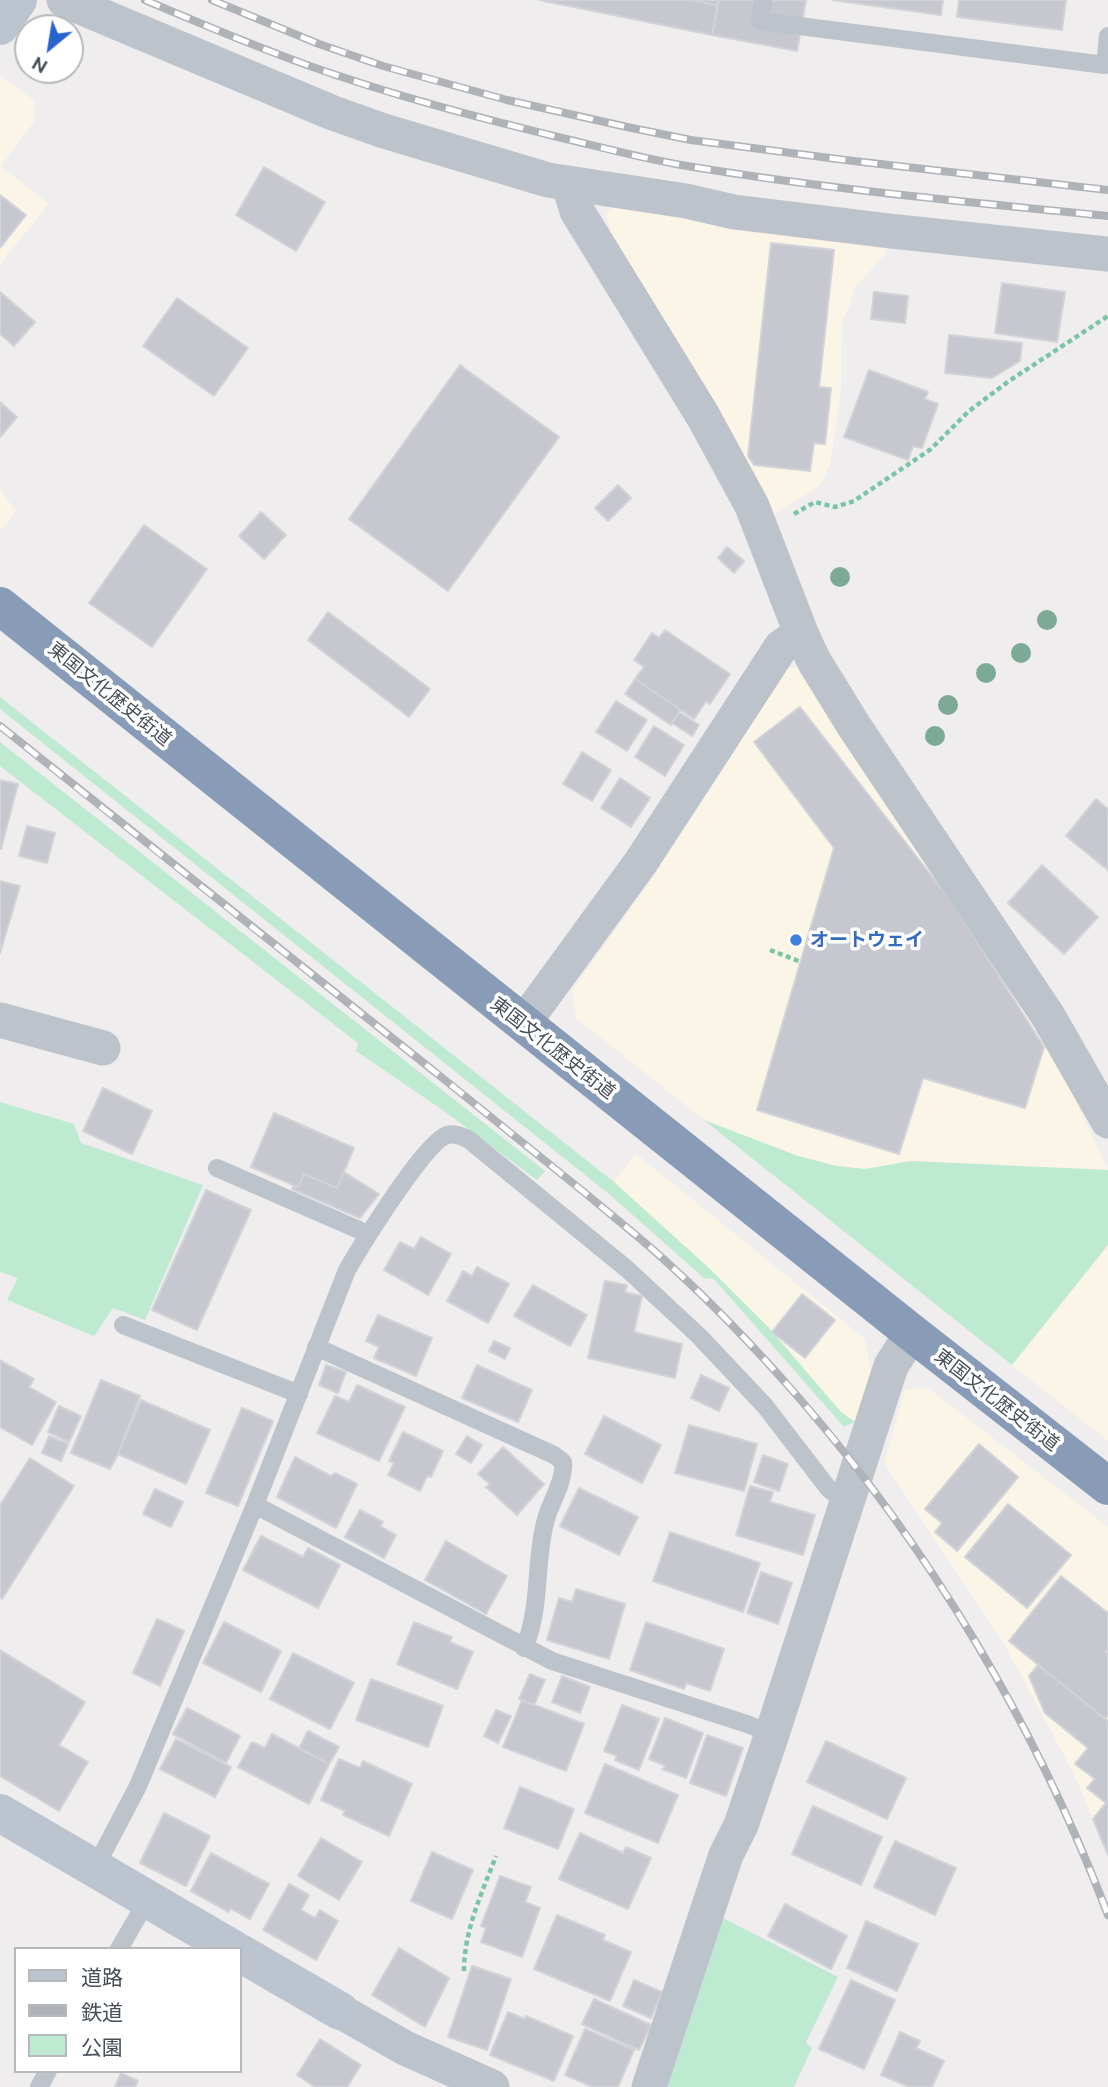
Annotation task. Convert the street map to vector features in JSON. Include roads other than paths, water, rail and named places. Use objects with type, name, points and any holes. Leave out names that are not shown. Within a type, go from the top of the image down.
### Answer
[{"type":"highway","name":"東国文化歴史街道","points":[[0,606],[1108,1486]]},
{"type":"street","points":[[0,26],[18,0]]},
{"type":"street","points":[[64,0],[333,113],[515,171],[569,185],[626,191],[760,216],[1108,254]]},
{"type":"street","points":[[569,185],[577,211],[703,416],[752,506],[814,662],[1048,1016],[1108,1121]]},
{"type":"street","points":[[523,1024],[642,862],[781,647],[801,633]]},
{"type":"street","points":[[0,1020],[103,1048]]},
{"type":"street","points":[[649,2087],[726,1854],[741,1825],[772,1734],[891,1366],[912,1333]]},
{"type":"street","points":[[0,1813],[230,1947]]},
{"type":"street","points":[[242,1954],[405,2048],[492,2087]]},
{"type":"lane","points":[[763,0],[760,21],[1105,65],[1108,36]]},
{"type":"lane","points":[[95,1868],[138,1786],[255,1505],[340,1286],[368,1236],[402,1185],[437,1141],[446,1136],[458,1134],[468,1139],[627,1269],[699,1336],[765,1406],[828,1488],[846,1503]]},
{"type":"lane","points":[[217,1168],[368,1236]]},
{"type":"lane","points":[[123,1325],[299,1394]]},
{"type":"lane","points":[[316,1347],[554,1455],[563,1462],[563,1473],[542,1536],[533,1623],[524,1648]]},
{"type":"lane","points":[[255,1505],[552,1661],[772,1734]]},
{"type":"lane","points":[[120,1947],[148,1899]]},
{"type":"railway","points":[[145,0],[266,50],[370,86],[466,114],[640,157],[844,188],[1108,216]]},
{"type":"railway","points":[[212,0],[319,44],[383,66],[507,100],[627,127],[691,140],[1108,190]]},
{"type":"railway","points":[[0,726],[590,1197],[662,1258],[753,1347],[847,1456],[936,1579],[1013,1708],[1048,1776],[1108,1915]]},
{"type":"place","name":"オートウェイ","points":[[796,940]]}]
